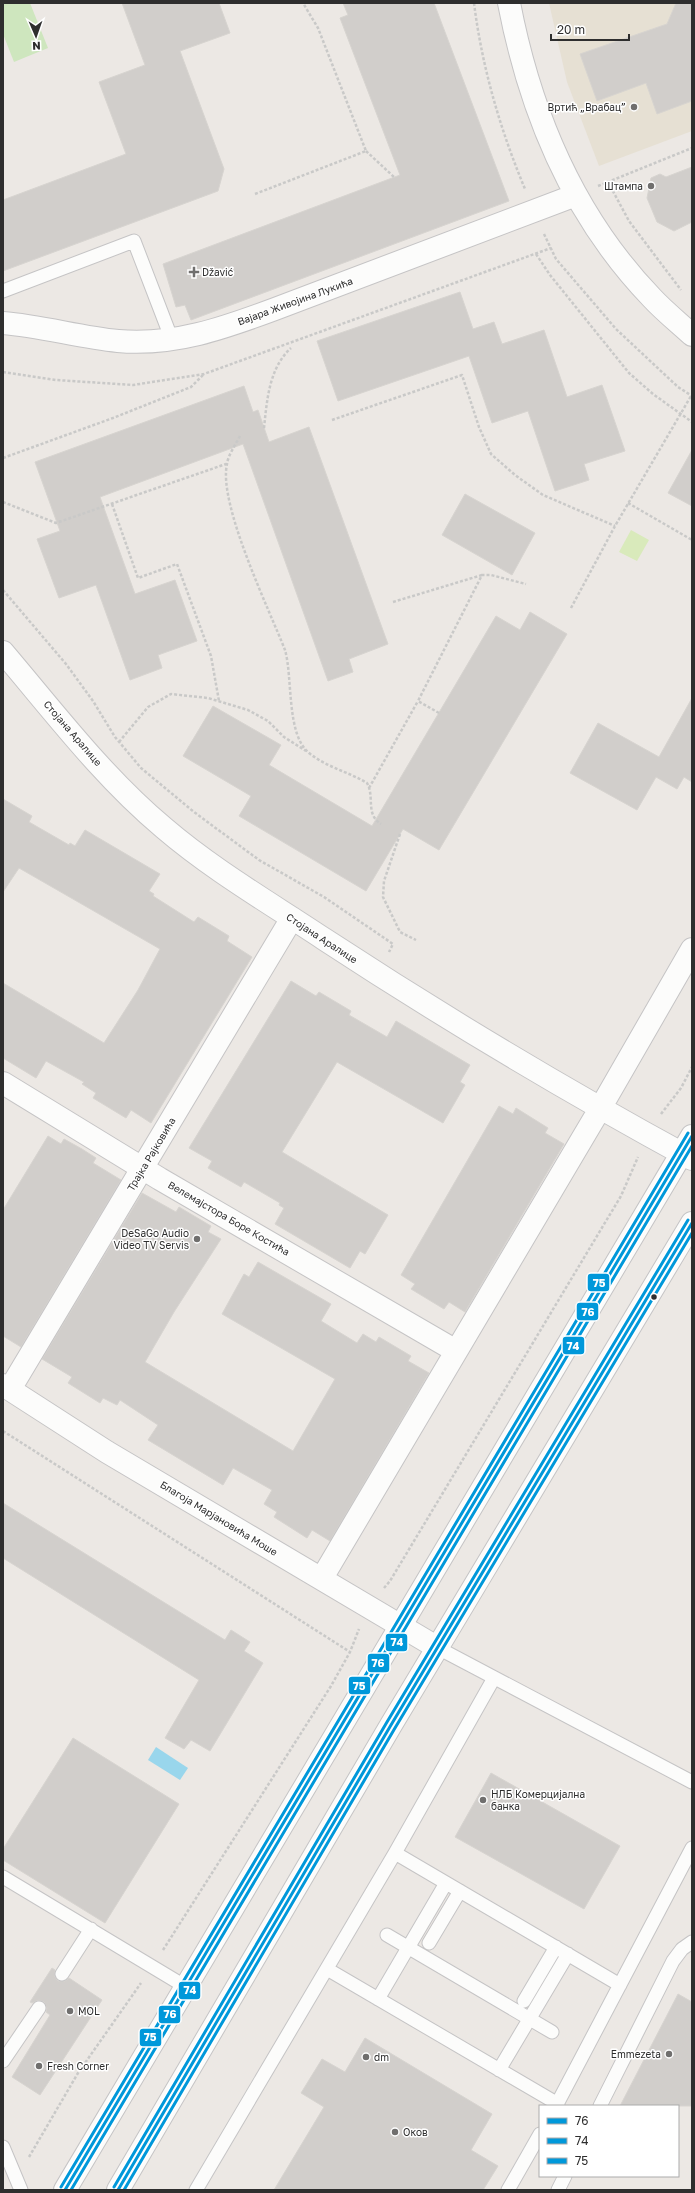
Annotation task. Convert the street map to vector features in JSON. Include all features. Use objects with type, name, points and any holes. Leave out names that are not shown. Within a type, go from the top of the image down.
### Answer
[{"type":"street","points":[[509,3],[514,31],[535,105],[546,134],[576,195],[601,236],[652,298],[692,335]]},
{"type":"street","name":"Вајара Живојина Лукића","points":[[3,323],[120,341],[172,340],[208,332],[275,309],[576,195]]},
{"type":"street","name":"Стојана Аралице","points":[[6,663],[93,758],[163,827],[236,882],[430,1006],[601,1108],[647,1134],[689,1149]]},
{"type":"street","name":"Трајка Рајковића","points":[[5,1391],[143,1168],[292,918]]},
{"type":"street","points":[[322,1578],[601,1108],[692,949]]},
{"type":"street","name":"Велемајстора Боре Костића","points":[[3,1083],[143,1168],[456,1350]]},
{"type":"street","points":[[65,2190],[400,1626],[689,1149]]},
{"type":"street","points":[[118,2190],[438,1648],[692,1223]]},
{"type":"street","name":"Благоја Марјановића Моше","points":[[5,1391],[438,1648]]},
{"type":"lane","points":[[3,291],[134,241],[172,340]]},
{"type":"lane","points":[[438,1648],[692,1782]]},
{"type":"lane","points":[[196,2190],[395,1853],[494,1678]]},
{"type":"lane","points":[[327,1969],[557,2105],[692,1848]]},
{"type":"lane","points":[[395,1853],[620,1985]]},
{"type":"lane","points":[[3,1877],[186,1987]]},
{"type":"lane","points":[[378,1999],[446,1883]]},
{"type":"lane","points":[[429,1943],[460,1891]]},
{"type":"lane","points":[[62,1974],[91,1929]]},
{"type":"lane","points":[[387,1935],[552,2032]]},
{"type":"lane","points":[[601,2105],[673,1961],[682,1949],[692,1942]]},
{"type":"lane","points":[[524,2001],[556,1947]]},
{"type":"lane","points":[[499,2070],[568,1954]]},
{"type":"lane","points":[[3,2061],[39,2008]]},
{"type":"lane","points":[[508,2190],[539,2136]]},
{"type":"lane","points":[[3,2147],[19,2184]]},
{"type":"lane","points":[[558,2190],[564,2177]]},
{"type":"path","points":[[303,3],[318,28],[366,151],[394,177]]},
{"type":"path","points":[[474,3],[480,48],[505,141],[534,212]]},
{"type":"path","points":[[576,195],[692,148]]},
{"type":"path","points":[[255,194],[366,151]]},
{"type":"path","points":[[608,182],[629,221],[683,292]]},
{"type":"path","points":[[551,248],[556,259],[616,329],[678,386],[692,396],[628,503],[571,608]]},
{"type":"path","points":[[536,254],[550,275],[629,374],[692,422]]},
{"type":"path","points":[[264,428],[268,396],[276,368],[283,355],[291,348]]},
{"type":"path","points":[[3,458],[113,418],[191,387],[204,374]]},
{"type":"path","points":[[332,420],[462,375],[479,427],[491,454],[515,475],[544,495],[615,526]]},
{"type":"path","points":[[240,436],[227,464],[228,500],[285,650],[289,664],[294,722],[300,741],[308,753]]},
{"type":"path","points":[[3,502],[56,523],[227,464]]},
{"type":"path","points":[[628,503],[692,540]]},
{"type":"path","points":[[112,504],[138,578],[177,564],[211,656],[219,702]]},
{"type":"path","points":[[370,788],[418,701],[482,575]]},
{"type":"path","points":[[393,602],[482,575],[491,575],[526,584]]},
{"type":"path","points":[[3,590],[66,664],[93,701],[119,742],[141,768],[206,821],[259,860],[324,898],[394,944],[387,956]]},
{"type":"path","points":[[119,742],[148,707],[171,694],[208,698],[248,710],[268,721],[284,737],[308,753],[367,783],[370,788],[372,813],[376,820],[381,824]]},
{"type":"path","points":[[418,701],[439,713]]},
{"type":"path","points":[[400,834],[384,881],[383,897],[400,932],[416,940]]},
{"type":"path","points":[[19,2184],[78,2073],[152,1967],[322,1699],[350,1652],[367,1606],[390,1581],[617,1203],[647,1134],[681,1088],[692,1067]]},
{"type":"path","points":[[3,1430],[350,1652]]},
{"type":"shaded area","name":"Вртић „Врабац”","points":[[549,3],[692,3],[692,131],[599,166],[567,82]]},
{"type":"green space","points":[[3,3],[30,3],[48,48],[14,62],[3,34]]},
{"type":"green space","points":[[631,530],[649,540],[637,561],[619,552]]},
{"type":"water","points":[[156,1747],[188,1768],[180,1780],[148,1760]]},
{"type":"building","points":[[122,3],[219,3],[230,33],[180,51],[224,169],[218,191],[3,271],[3,200],[126,154],[99,82],[145,65]]},
{"type":"building","points":[[343,3],[434,3],[509,201],[191,320],[185,305],[176,307],[163,264],[400,175],[340,18],[348,15]]},
{"type":"building","points":[[676,3],[692,3],[692,101],[657,114],[646,83],[597,101],[580,54],[667,24]]},
{"type":"building","points":[[692,167],[692,222],[674,231],[657,222],[647,198],[651,178],[660,174],[666,177]]},
{"type":"building","points":[[460,292],[473,329],[494,322],[502,344],[544,330],[567,397],[602,385],[625,451],[584,464],[589,480],[555,491],[528,411],[492,423],[469,356],[338,401],[317,341]]},
{"type":"building","points":[[244,386],[253,412],[258,410],[269,442],[309,427],[388,644],[349,659],[353,672],[328,681],[243,444],[100,497],[135,594],[175,580],[197,641],[158,655],[162,668],[130,680],[96,585],[59,598],[37,539],[60,531],[35,462]]},
{"type":"building","points":[[692,450],[692,506],[668,493]]},
{"type":"building","points":[[465,494],[535,533],[512,575],[442,535]]},
{"type":"building","points":[[530,612],[567,634],[439,850],[403,829],[366,891],[239,816],[251,796],[183,756],[213,706],[281,745],[269,765],[372,826],[496,616],[520,630]]},
{"type":"building","points":[[692,698],[692,782],[684,777],[677,789],[656,777],[637,810],[570,773],[598,723],[659,757]]},
{"type":"building","points":[[3,799],[32,816],[29,822],[69,845],[70,843],[75,846],[85,830],[160,874],[149,891],[154,894],[153,896],[194,922],[198,917],[229,936],[227,941],[252,957],[151,1123],[131,1110],[126,1118],[93,1098],[96,1093],[82,1084],[84,1082],[46,1061],[36,1078],[3,1058],[3,983],[104,1043],[138,990],[160,949],[19,868],[3,892]]},
{"type":"building","points":[[291,981],[316,996],[319,992],[351,1011],[349,1015],[387,1037],[396,1021],[470,1065],[460,1082],[465,1085],[443,1123],[337,1062],[282,1152],[388,1215],[365,1254],[360,1251],[350,1268],[275,1224],[284,1208],[279,1205],[280,1203],[244,1182],[241,1187],[208,1168],[212,1161],[189,1148]]},
{"type":"building","points":[[499,1106],[513,1114],[516,1108],[548,1128],[545,1133],[564,1144],[465,1312],[449,1302],[444,1309],[411,1289],[415,1284],[401,1275]]},
{"type":"building","points":[[48,1136],[61,1144],[64,1139],[82,1149],[96,1158],[93,1163],[121,1180],[21,1347],[3,1336],[3,1210]]},
{"type":"building","points":[[142,1193],[176,1212],[179,1207],[211,1226],[208,1232],[221,1239],[174,1312],[145,1362],[293,1451],[335,1379],[222,1314],[244,1274],[249,1277],[258,1262],[331,1304],[321,1321],[357,1343],[363,1334],[376,1342],[379,1337],[411,1356],[408,1361],[429,1373],[330,1541],[312,1530],[307,1538],[274,1517],[277,1512],[264,1504],[272,1490],[233,1468],[223,1485],[148,1440],[158,1425],[120,1400],[117,1405],[103,1398],[100,1403],[68,1383],[72,1377],[42,1359]]},
{"type":"building","points":[[3,1503],[225,1640],[231,1630],[250,1642],[244,1651],[263,1663],[210,1751],[191,1740],[184,1749],[165,1738],[199,1680],[3,1558]]},
{"type":"building","points":[[73,1738],[179,1804],[105,1923],[3,1860],[3,1849]]},
{"type":"building","points":[[491,1773],[620,1846],[584,1909],[455,1837]]},
{"type":"building","name":"MOL","points":[[52,1968],[55,1970],[55,1977],[58,1981],[65,1981],[69,1978],[102,2000],[40,2095],[12,2077],[50,2015],[46,2012],[47,2008],[44,2002],[39,2000],[32,2003],[30,2002]]},
{"type":"building","name":"Emmezeta","points":[[678,1994],[692,2002],[692,2106],[621,2105]]},
{"type":"building","name":"Оков","points":[[365,2038],[492,2114],[471,2150],[498,2166],[483,2190],[274,2190],[324,2107],[301,2093],[322,2059],[345,2072]]},
{"type":"transit line","name":"75","points":[[61,2187],[688,1133]]},
{"type":"transit line","name":"76","points":[[65,2190],[692,1136]]},
{"type":"transit line","name":"74","points":[[71,2190],[692,1146]]},
{"type":"transit line","name":"75","points":[[114,2187],[387,1722],[688,1220]]},
{"type":"transit line","name":"76","points":[[118,2190],[391,1725],[692,1223]]},
{"type":"transit line","name":"74","points":[[124,2190],[395,1728],[692,1233]]},
{"type":"place","name":"Вртић „Врабац”","points":[[634,107]]},
{"type":"place","name":"Штампа","points":[[651,186]]},
{"type":"place","name":"Džavić","points":[[194,272]]},
{"type":"place","name":"DeSaGo Audio Video TV Servis","points":[[197,1239]]},
{"type":"place","name":"НЛБ Комерцијална банка","points":[[483,1800]]},
{"type":"place","name":"MOL","points":[[70,2011]]},
{"type":"place","name":"Emmezeta","points":[[669,2054]]},
{"type":"place","name":"dm","points":[[366,2057]]},
{"type":"place","name":"Fresh Corner","points":[[39,2066]]},
{"type":"place","name":"Оков","points":[[395,2132]]}]
